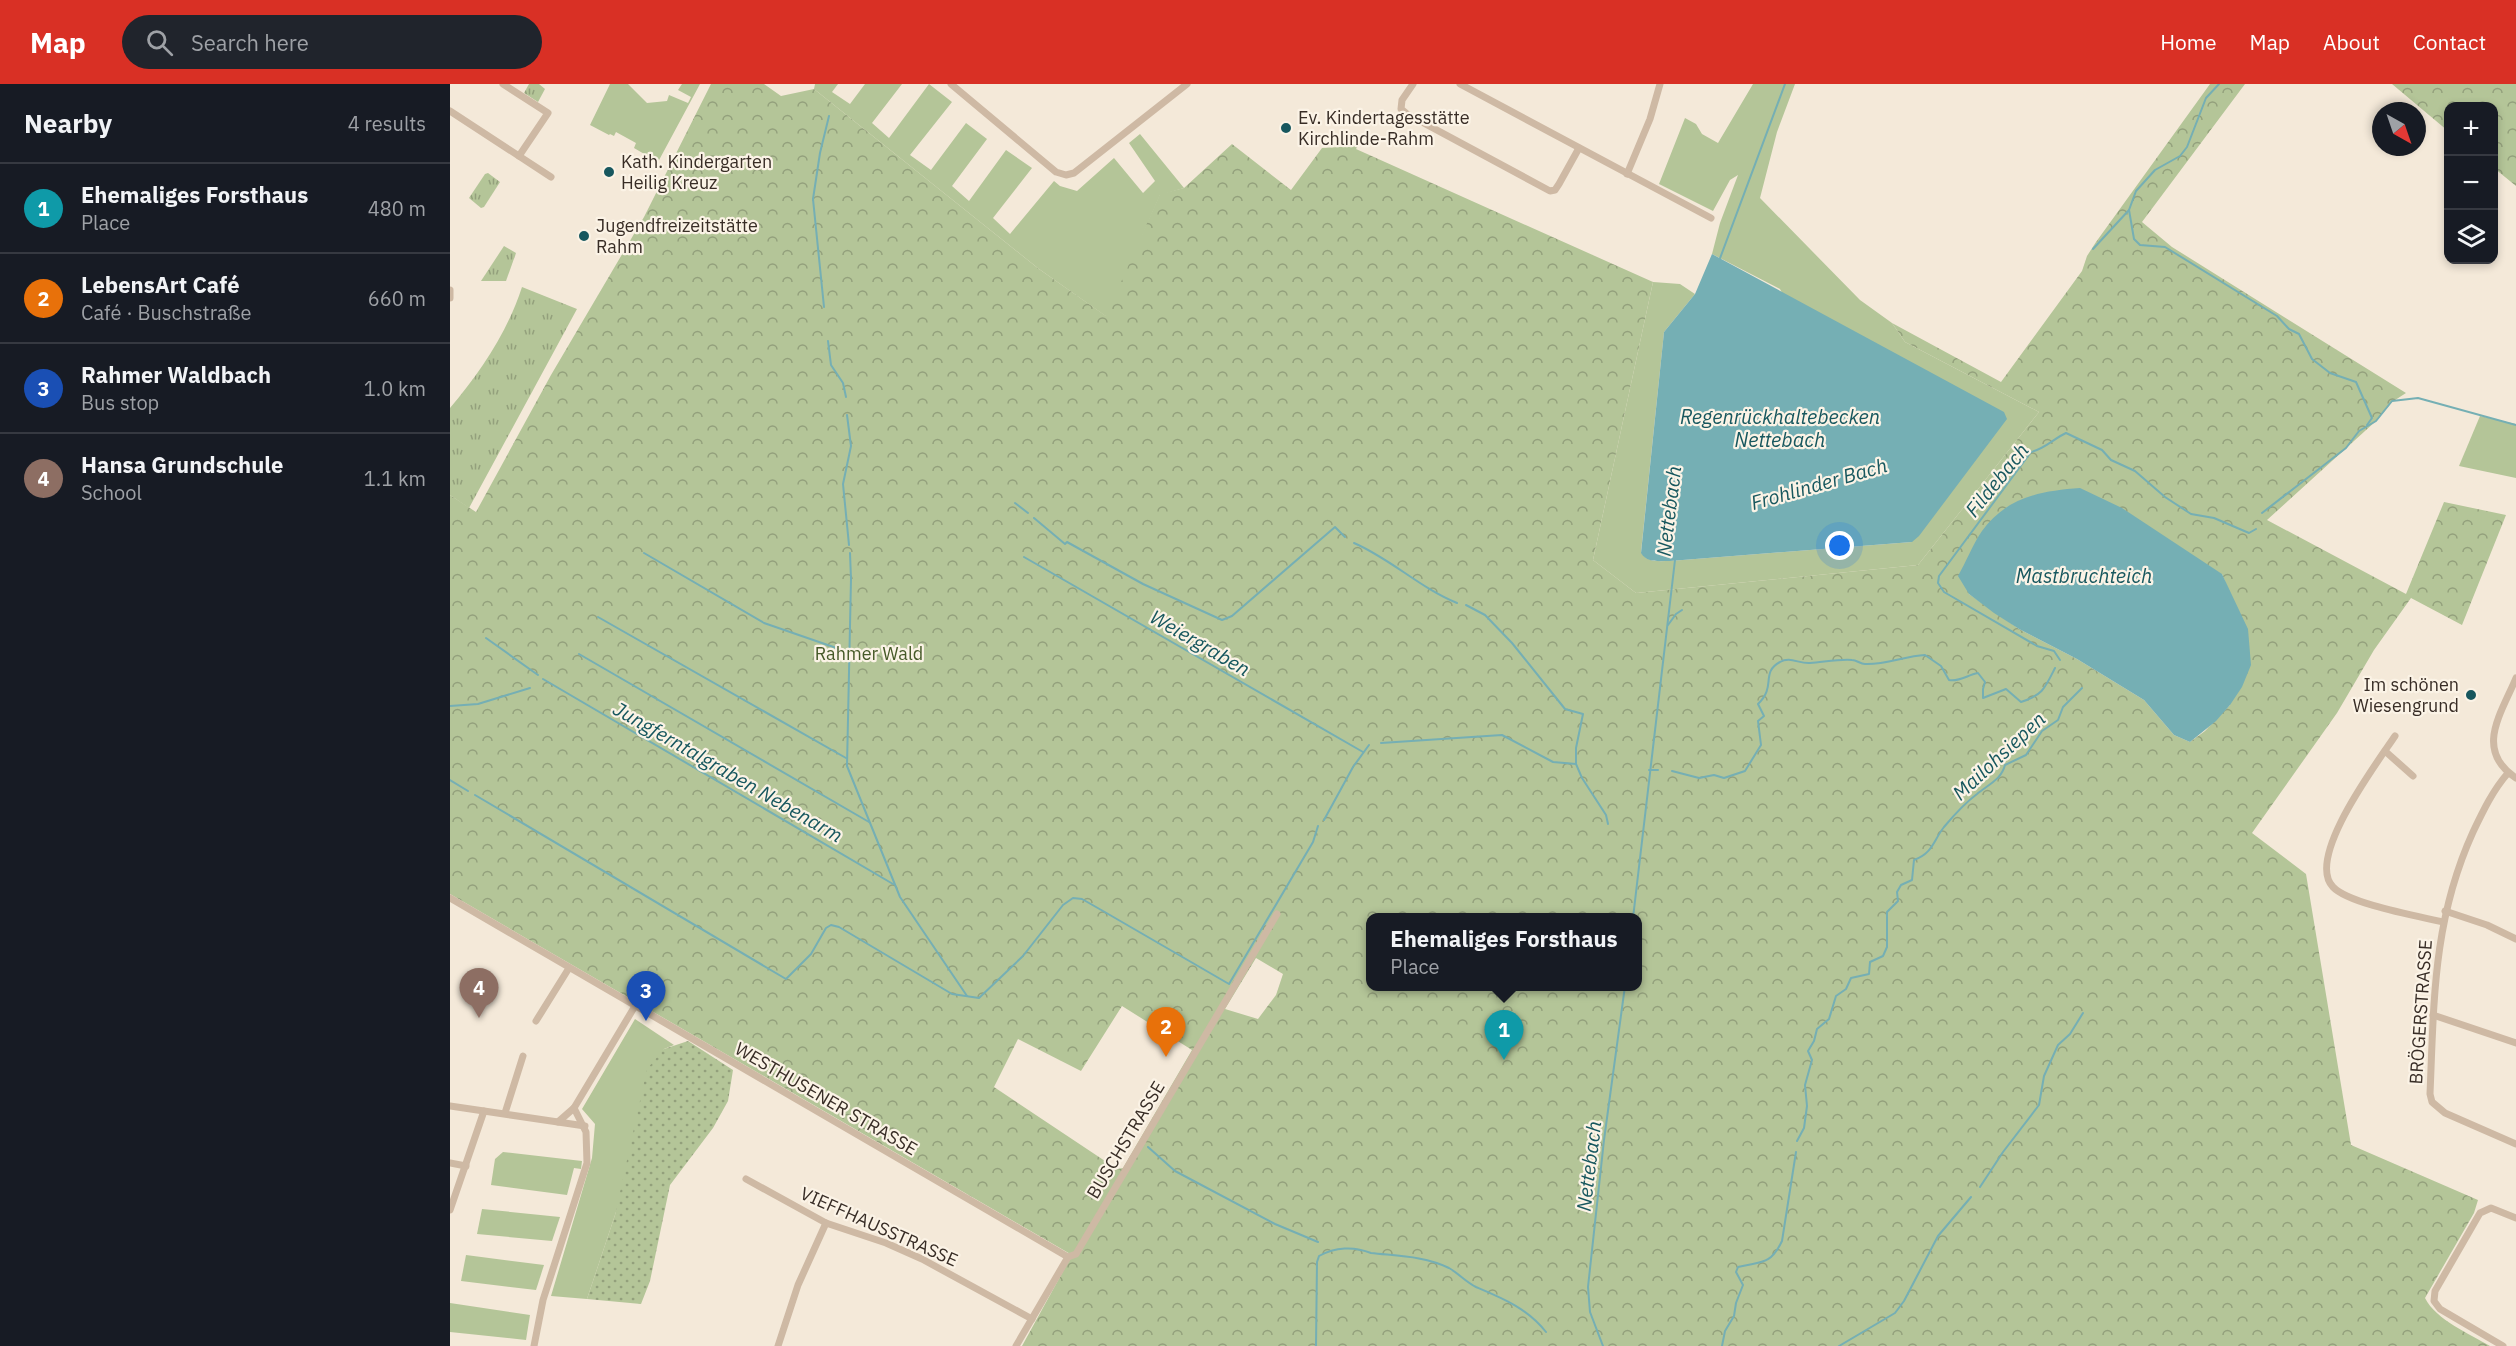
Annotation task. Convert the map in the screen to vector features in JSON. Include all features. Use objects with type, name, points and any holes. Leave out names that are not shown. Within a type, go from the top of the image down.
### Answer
[{"type":"street","points":[[503,84],[548,113],[519,156]]},
{"type":"street","points":[[951,84],[1056,172],[1066,175],[1074,173],[1187,84]]},
{"type":"street","points":[[1413,84],[1402,100],[1401,109],[1407,114],[1550,191],[1555,190],[1579,148]]},
{"type":"street","points":[[1460,84],[1711,218]]},
{"type":"street","points":[[1628,174],[1647,126],[1659,84]]},
{"type":"street","points":[[450,111],[551,177]]},
{"type":"street","points":[[450,291],[450,297]]},
{"type":"street","points":[[2516,678],[2493,735],[2492,743],[2495,754],[2508,773],[2516,778]]},
{"type":"street","points":[[2395,736],[2333,837],[2326,875],[2333,887],[2360,901],[2443,922]]},
{"type":"street","points":[[2385,751],[2412,776]]},
{"type":"street","name":"BRÖGERSTRASSE","points":[[2508,773],[2488,803],[2474,832],[2458,868],[2445,911],[2437,956],[2430,1094],[2432,1102],[2445,1113],[2516,1144]]},
{"type":"street","name":"WESTHUSENER STRASSE","points":[[450,898],[1068,1257]]},
{"type":"street","points":[[2445,911],[2487,925],[2516,939]]},
{"type":"street","name":"BUSCHSTRASSE","points":[[1016,1346],[1068,1257],[1076,1254],[1277,914]]},
{"type":"street","points":[[536,1021],[569,968]]},
{"type":"street","points":[[558,1122],[574,1108],[635,1006]]},
{"type":"street","points":[[2433,1015],[2516,1043]]},
{"type":"street","points":[[505,1113],[523,1056]]},
{"type":"street","points":[[450,1106],[585,1126]]},
{"type":"street","points":[[534,1346],[543,1300],[587,1163],[585,1126],[574,1108]]},
{"type":"street","points":[[450,1210],[484,1111]]},
{"type":"street","points":[[450,1163],[466,1166]]},
{"type":"street","name":"VIEFFHAUSSTRASSE","points":[[746,1179],[826,1223],[901,1249],[1032,1319]]},
{"type":"street","points":[[2503,1346],[2440,1309],[2434,1296],[2480,1213],[2491,1208],[2516,1218]]},
{"type":"street","points":[[778,1346],[798,1285],[826,1223]]},
{"type":"green space","points":[[529,84],[539,84],[545,89],[538,102],[524,93]]},
{"type":"green space","points":[[610,84],[628,84],[647,103],[667,101],[669,95],[688,103],[691,97],[678,90],[682,84],[700,84],[658,162],[634,148],[636,143],[616,132],[614,136],[609,135],[590,125]]},
{"type":"green space","name":"Rahmer Wald","points":[[711,84],[764,84],[781,96],[814,89],[1039,269],[1106,316],[1160,194],[1184,188],[1232,144],[1291,190],[1322,148],[1358,146],[1356,149],[1653,282],[1593,560],[1636,593],[1918,565],[2039,412],[1905,342],[1892,323],[2001,382],[2082,271],[2087,256],[2096,242],[2210,84],[2245,84],[2142,222],[2172,247],[2406,393],[2392,402],[2376,421],[2267,520],[2406,594],[2444,502],[2506,515],[2462,625],[2411,598],[2374,650],[2337,713],[2252,833],[2306,874],[2351,1145],[2478,1200],[2474,1213],[2425,1298],[2445,1320],[2490,1346],[1022,1346],[1072,1255],[450,894],[450,495],[476,512],[551,375],[644,217]],"holes":[[[2222,574],[2231,596],[2230,705],[2205,731],[2190,742],[2174,735],[2144,700],[2077,659],[2019,629],[1969,594]],[[1256,958],[1283,974],[1276,995],[1258,1019],[1225,1009]],[[1122,1006],[1192,1050],[1123,1168],[1117,1169],[994,1087],[1018,1039],[1081,1071]]]},
{"type":"green space","points":[[815,84],[838,84],[832,92],[850,104],[865,84],[902,84],[872,123],[889,138],[929,84],[952,102],[910,155],[931,170],[966,123],[987,139],[952,186],[969,201],[1006,150],[1032,168],[993,218],[1010,234],[1054,181],[1060,186],[1077,191],[1114,158],[1143,193],[1155,181],[1129,143],[1140,134],[1184,188],[1160,195],[1107,317],[1039,269],[814,89]]},
{"type":"green space","points":[[1753,84],[1795,84],[1777,132],[1760,198],[1860,300],[1892,323],[1905,342],[2039,412],[1918,565],[1636,593],[1593,560],[1653,282],[1680,284],[1695,294],[1664,332],[1641,552],[1643,556],[1653,561],[1670,561],[1912,542],[1780,289],[1712,254],[1720,223],[1738,175],[1730,180],[1713,211],[1659,184],[1685,118],[1696,124],[1702,134],[1718,143]]},
{"type":"green space","points":[[2392,84],[2516,84],[2516,186],[2498,171],[2498,102],[2444,102],[2444,128],[2426,113],[2426,102],[2413,102]]},
{"type":"green space","points":[[488,173],[500,182],[484,207],[481,208],[469,198]]},
{"type":"green space","points":[[504,246],[516,253],[506,281],[481,281]]},
{"type":"green space","points":[[522,287],[577,309],[469,508],[450,495],[450,408],[492,351],[509,320]]},
{"type":"green space","points":[[2480,416],[2516,424],[2516,478],[2459,466]]},
{"type":"green space","points":[[635,1019],[674,1045],[664,1049],[615,1215],[587,1299],[551,1296],[592,1158],[595,1124],[582,1109]]},
{"type":"green space","points":[[688,1041],[733,1070],[728,1101],[713,1128],[670,1185],[650,1281],[641,1304],[587,1299],[615,1215],[647,1069],[664,1049]]},
{"type":"green space","points":[[503,1152],[582,1161],[581,1169],[574,1168],[567,1195],[491,1185],[495,1159]]},
{"type":"green space","points":[[482,1209],[560,1217],[552,1241],[477,1234]]},
{"type":"green space","points":[[466,1255],[544,1265],[536,1290],[461,1281]]},
{"type":"green space","points":[[450,1303],[530,1315],[526,1340],[450,1332]]},
{"type":"water","name":"Regenrückhaltebecken Nettebach","points":[[1712,254],[2004,412],[2007,419],[1919,536],[1912,542],[1670,561],[1650,560],[1643,556],[1641,553],[1664,332],[1695,294]]},
{"type":"water","name":"Mastbruchteich","points":[[2080,488],[2122,508],[2222,574],[2248,629],[2251,665],[2242,687],[2216,721],[2190,742],[2174,735],[2144,700],[2077,659],[2019,629],[1994,613],[1969,594],[1958,576],[1982,531],[2002,510],[2013,503],[2038,494]]},
{"type":"waterway","name":"Nettebach","points":[[1719,261],[1785,84]]},
{"type":"waterway","name":"Frohlinder Bach","points":[[2093,249],[2129,210],[2136,191],[2155,170],[2180,156],[2187,147],[2206,98],[2219,84]]},
{"type":"waterway","points":[[824,307],[813,199],[820,153],[829,116]]},
{"type":"waterway","points":[[2129,210],[2134,239],[2140,245],[2165,247],[2277,316],[2289,329],[2299,334],[2312,359],[2330,373],[2356,382],[2372,418],[2367,425]]},
{"type":"waterway","points":[[828,341],[831,365],[843,383],[846,397]]},
{"type":"waterway","name":"Fildebach","points":[[2262,513],[2346,448],[2359,431],[2376,421],[2392,401],[2418,398],[2516,425]]},
{"type":"waterway","points":[[847,415],[851,446],[843,484],[849,545]]},
{"type":"waterway","name":"Fildebach","points":[[2060,660],[2054,651],[2037,646],[1944,592],[1938,583],[1939,576],[2031,452],[2041,449],[2066,433],[2102,450],[2111,460],[2135,471],[2165,497],[2191,514],[2214,518],[2249,533],[2256,529]]},
{"type":"waterway","points":[[1015,503],[1028,513]]},
{"type":"waterway","points":[[1034,518],[1065,544],[1067,542],[1143,584],[1222,620],[1232,616],[1335,527],[1345,537]]},
{"type":"waterway","points":[[1354,543],[1443,597],[1457,603]]},
{"type":"waterway","name":"Jungferntalgraben Nebenarm","points":[[644,553],[764,623],[848,652]]},
{"type":"waterway","points":[[850,553],[847,766],[900,897],[967,996]]},
{"type":"waterway","name":"Weiergraben","points":[[1024,557],[1363,752]]},
{"type":"waterway","name":"Nettebach","points":[[1634,913],[1675,560]]},
{"type":"waterway","points":[[1466,605],[1485,615],[1512,643],[1565,709],[1583,714],[1576,748],[1576,764],[1582,778],[1606,815],[1608,824]]},
{"type":"waterway","points":[[1668,625],[1682,610]]},
{"type":"waterway","name":"Jungferntalgraben Nebenarm","points":[[598,617],[846,758]]},
{"type":"waterway","name":"Jungferntalgraben Nebenarm","points":[[486,638],[538,675]]},
{"type":"waterway","name":"Jungferntalgraben Nebenarm","points":[[579,654],[869,822]]},
{"type":"waterway","name":"Fildebach","points":[[1672,771],[1699,778],[1714,775],[1724,778],[1745,771],[1761,745],[1758,721],[1764,716],[1758,704],[1767,691],[1771,671],[1774,666],[1784,660],[1810,663],[1852,660],[1872,664],[1925,655],[1941,666],[1949,680],[1978,673],[1985,682],[1983,698],[2006,689],[2021,702],[2039,693],[2049,681],[2055,668]]},
{"type":"waterway","name":"Jungferntalgraben Nebenarm","points":[[543,679],[893,884]]},
{"type":"waterway","name":"Jungferntalgraben Nebenarm","points":[[450,706],[478,704],[530,688]]},
{"type":"waterway","name":"Mailohsiepen","points":[[1797,1141],[1804,1128],[1807,1106],[1805,1085],[1812,1060],[1808,1051],[1817,1029],[1829,1019],[1836,996],[1846,989],[1851,978],[1869,974],[1870,962],[1883,956],[1887,947],[1887,912],[1898,901],[1897,892],[1901,885],[1912,880],[1914,860],[1929,850],[1940,832],[1968,801],[1998,778],[2005,765],[2026,755],[2042,731],[2058,720],[2063,707],[2082,688]]},
{"type":"waterway","points":[[1381,743],[1502,735],[1553,762],[1576,764]]},
{"type":"waterway","points":[[1324,820],[1353,767],[1369,745]]},
{"type":"waterway","name":"Fildebach","points":[[1649,770],[1658,770]]},
{"type":"waterway","points":[[450,780],[468,791]]},
{"type":"waterway","points":[[475,795],[786,979],[811,954],[826,928],[831,925],[839,927],[952,994],[979,998],[1023,956],[1063,905],[1073,898],[1082,899],[1229,984],[1313,842],[1318,826]]},
{"type":"waterway","name":"Nettebach","points":[[1603,1346],[1590,1312],[1588,1287],[1604,1140],[1624,991]]},
{"type":"waterway","points":[[1980,1187],[2039,1105],[2044,1076],[2058,1045],[2070,1034],[2083,1013]]},
{"type":"waterway","points":[[1148,1147],[1175,1171],[1275,1224],[1318,1242]]},
{"type":"waterway","name":"Mailohsiepen","points":[[1722,1346],[1725,1331],[1734,1316],[1743,1285],[1736,1272],[1738,1267],[1769,1259],[1782,1241],[1796,1152]]},
{"type":"waterway","points":[[1839,1346],[1895,1313],[1904,1301],[1938,1236],[1971,1197]]},
{"type":"waterway","points":[[1316,1346],[1317,1262],[1319,1256],[1345,1248],[1411,1257],[1440,1264],[1476,1287],[1522,1310],[1546,1332]]},
{"type":"place","name":"Ev. Kindertagesstätte Kirchlinde-Rahm","points":[[1286,128]]},
{"type":"place","name":"Kath. Kindergarten Heilig Kreuz","points":[[609,172]]},
{"type":"place","name":"Jugendfreizeitstätte Rahm","points":[[584,236]]},
{"type":"place","name":"Im schönen Wiesengrund","points":[[2471,695]]},
{"type":"place","name":"Hansa Grundschule","points":[[479,1018]]},
{"type":"place","name":"Rahmer Waldbach","points":[[646,1021]]},
{"type":"place","name":"LebensArt Café","points":[[1166,1057]]},
{"type":"place","name":"Ehemaliges Forsthaus","points":[[1504,1060]]}]
